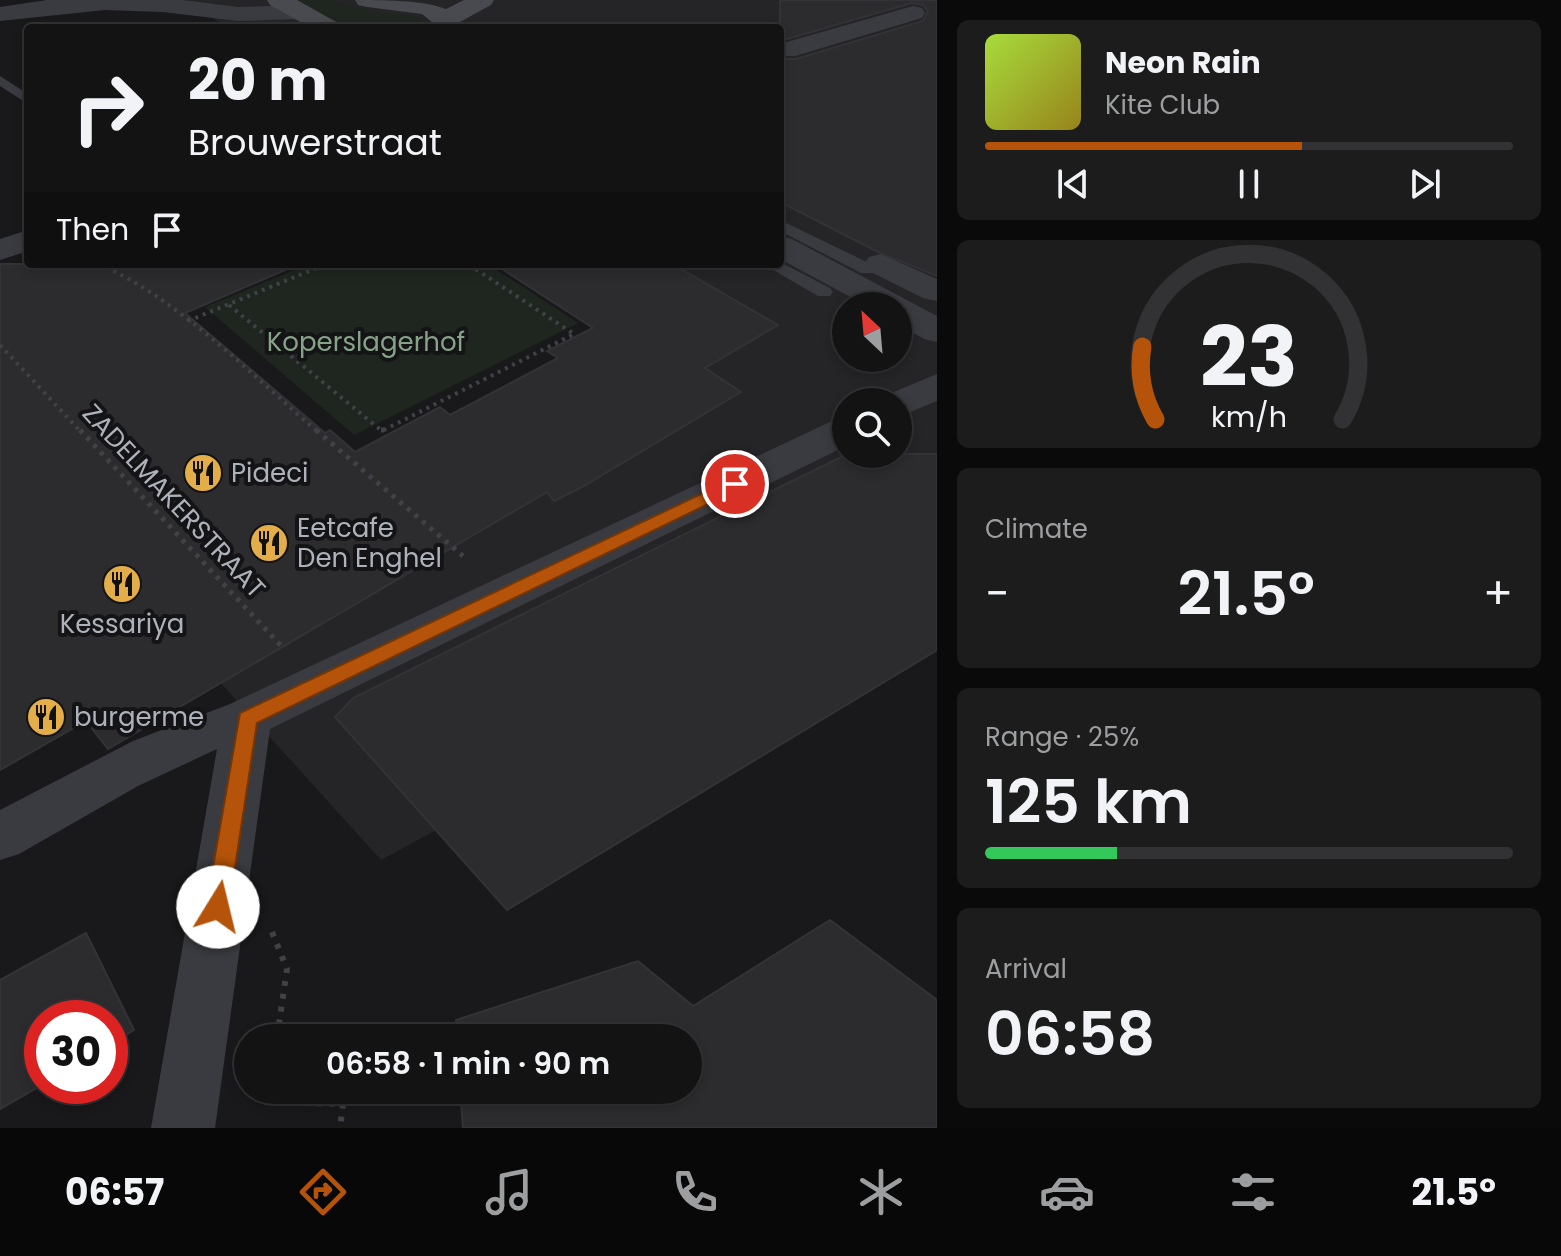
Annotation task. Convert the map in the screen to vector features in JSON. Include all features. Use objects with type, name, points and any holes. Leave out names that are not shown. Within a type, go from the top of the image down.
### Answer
[{"type":"main road","points":[[367,0],[436,13],[482,0]]},
{"type":"main road","points":[[290,6],[322,24]]},
{"type":"street","points":[[0,14],[105,3],[163,5],[238,14],[290,6]]},
{"type":"street","points":[[786,50],[908,11]]},
{"type":"street","points":[[0,250],[24,241]]},
{"type":"street","points":[[784,248],[867,292]]},
{"type":"street","points":[[874,266],[935,291]]},
{"type":"street","points":[[912,316],[937,331]]},
{"type":"street","points":[[912,398],[937,386]]},
{"type":"street","points":[[0,837],[72,795],[318,685],[832,437]]},
{"type":"street","points":[[183,1128],[247,718]]},
{"type":"lane","points":[[0,80],[24,97]]},
{"type":"lane","points":[[784,227],[874,266]]},
{"type":"lane","points":[[779,268],[824,292]]},
{"type":"path","points":[[108,268],[129,277],[188,321],[463,556]]},
{"type":"path","points":[[188,321],[317,268]]},
{"type":"path","points":[[229,305],[382,431],[574,334],[474,268]]},
{"type":"path","name":"ZADELMAKERSTRAAT","points":[[0,345],[318,685]]},
{"type":"path","points":[[272,932],[287,969],[279,1024]]},
{"type":"path","points":[[340,1128],[343,1104]]},
{"type":"shaded area","points":[[185,0],[937,0],[937,559],[381,860],[180,638],[707,326],[617,268],[784,268],[784,24],[222,24]]},
{"type":"green space","points":[[295,0],[332,0],[377,13],[413,15],[430,24],[340,24]]},
{"type":"green space","name":"Koperslagerhof","points":[[299,268],[494,268],[578,323],[354,435],[205,307]]},
{"type":"building","points":[[780,0],[937,0],[937,276],[878,252],[784,204],[784,59],[796,59],[923,21],[928,11],[923,5],[912,3],[784,40],[784,24],[780,24]]},
{"type":"building","points":[[0,264],[24,264],[24,268],[290,268],[185,313],[325,433],[330,430],[355,452],[440,407],[450,415],[558,358],[547,351],[593,328],[500,268],[679,268],[778,325],[705,368],[741,392],[582,487],[554,501],[547,492],[108,749],[86,721],[0,770]]},
{"type":"building","points":[[912,454],[937,454],[937,650],[507,910],[335,717],[353,698],[832,461],[832,468],[912,468]]},
{"type":"building","points":[[830,920],[937,1000],[937,1128],[463,1128],[461,1104],[702,1104],[702,1024],[456,1024],[456,1020],[638,961],[693,1006]]},
{"type":"building","points":[[86,933],[119,1000],[24,1000],[24,1095],[0,1109],[0,980]]},
{"type":"building","points":[[128,1018],[134,1030],[128,1034]]},
{"type":"place","name":"Pideci","points":[[203,473]]},
{"type":"place","name":"Eetcafe Den Enghel","points":[[269,543]]},
{"type":"place","name":"Kessariya","points":[[122,584]]},
{"type":"place","name":"burgerme","points":[[46,717]]},
{"type":"route","points":[[218,907],[247,718],[735,484]]}]
